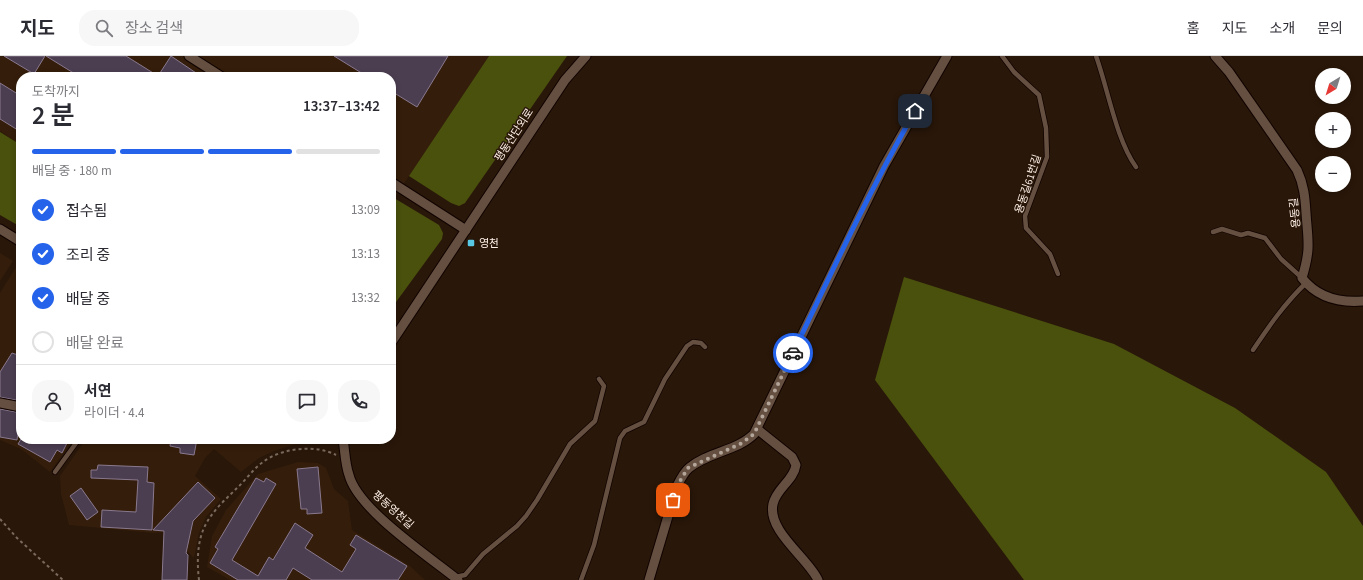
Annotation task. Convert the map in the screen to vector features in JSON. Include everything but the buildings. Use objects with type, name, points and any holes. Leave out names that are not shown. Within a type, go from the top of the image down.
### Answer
[{"type":"street","points":[[189,56],[214,72]]},
{"type":"street","name":"평동산단외로","points":[[396,335],[565,80],[586,56]]},
{"type":"street","points":[[649,580],[677,486],[683,474],[694,464],[750,438],[757,429],[874,184],[946,56]]},
{"type":"street","name":"용동길","points":[[1215,56],[1229,72],[1297,170],[1303,184],[1310,243],[1304,280]]},
{"type":"street","points":[[396,185],[466,230]]},
{"type":"street","points":[[0,229],[16,239]]},
{"type":"street","points":[[1304,280],[1333,300],[1348,302],[1363,301]]},
{"type":"street","points":[[0,404],[16,406]]},
{"type":"street","points":[[757,429],[792,457],[796,465],[793,473],[774,500],[772,514],[779,530],[818,580]]},
{"type":"street","name":"평동영천길","points":[[344,444],[348,475],[357,493],[369,507],[457,579]]},
{"type":"lane","name":"용동길61번길","points":[[1002,56],[1014,72],[1039,95],[1046,128],[1047,157],[1025,216],[1026,228],[1050,254],[1058,274]]},
{"type":"lane","points":[[1096,56],[1120,133],[1131,160],[1136,167]]},
{"type":"lane","points":[[1213,232],[1222,229],[1241,235],[1248,233],[1265,238],[1281,259],[1304,280],[1253,350]]},
{"type":"lane","points":[[581,580],[594,545],[620,438],[625,431],[644,422],[665,378],[687,346],[694,342],[700,343],[706,347]]},
{"type":"lane","points":[[457,579],[465,575],[483,554],[517,526],[526,516],[570,444],[595,421],[604,386],[599,379]]},
{"type":"lane","points":[[55,472],[75,444]]},
{"type":"path","points":[[199,580],[199,552],[203,529],[213,514],[262,462],[284,452],[299,449],[328,451],[335,454],[347,463]]},
{"type":"path","points":[[0,519],[17,538],[63,580]]},
{"type":"shaded area","points":[[0,56],[489,56],[396,196],[396,72],[16,72],[16,142],[0,131]]},
{"type":"shaded area","points":[[0,253],[13,261],[0,281]]},
{"type":"shaded area","points":[[16,267],[16,400],[0,397],[0,293]]},
{"type":"shaded area","points":[[0,407],[16,409],[16,444],[70,444],[50,472],[21,449],[0,440]]},
{"type":"shaded area","points":[[82,444],[296,444],[274,451],[259,458],[241,472],[214,449],[205,458],[195,476],[221,499],[206,517],[199,533],[194,558],[167,532],[153,533],[69,525],[61,494],[60,476]]},
{"type":"shaded area","points":[[298,462],[318,463],[326,468],[334,489],[348,501],[352,530],[410,566],[425,580],[230,580],[207,567],[212,536],[226,510],[258,474]]},
{"type":"green space","points":[[489,56],[567,56],[465,203],[459,206],[451,203],[409,176]]},
{"type":"green space","points":[[0,132],[16,142],[16,224],[0,215]]},
{"type":"green space","points":[[396,199],[439,225],[443,233],[442,239],[396,302]]},
{"type":"green space","points":[[904,277],[1114,344],[1235,408],[1326,472],[1363,526],[1363,580],[1024,580],[875,380]]},
{"type":"way so far","points":[[673,500],[677,486],[688,468],[742,443],[754,434],[793,353]]},
{"type":"place","name":"영천","points":[[471,243]]},
{"type":"route","points":[[793,353],[858,216],[915,111]]}]
